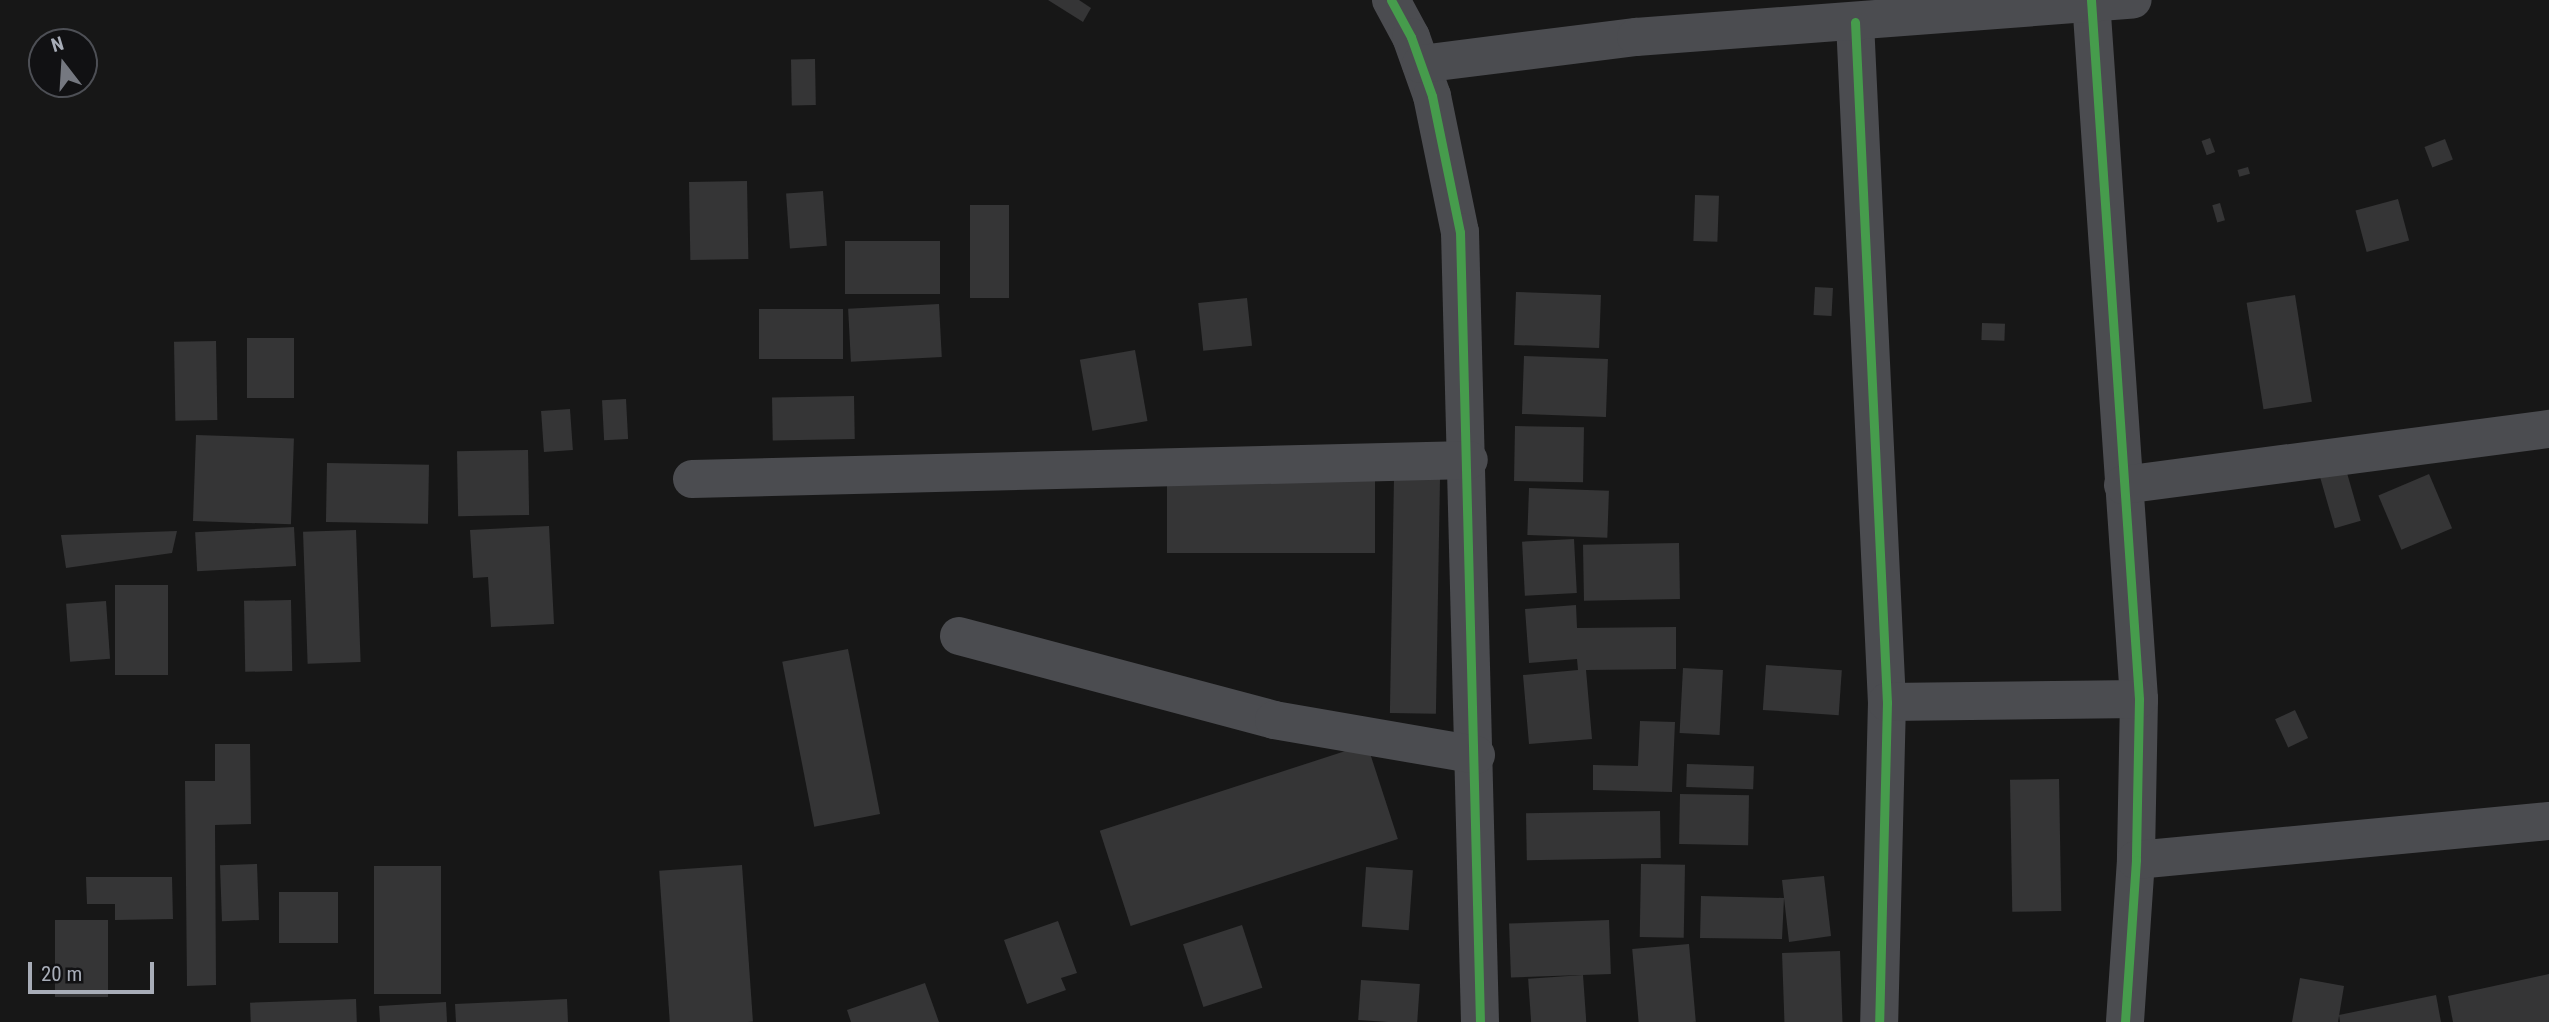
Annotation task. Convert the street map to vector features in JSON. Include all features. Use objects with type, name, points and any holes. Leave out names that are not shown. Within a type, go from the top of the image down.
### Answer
[{"type":"street","points":[[1391,0],[1421,64],[1446,147],[1460,232],[1469,460],[1480,1022]]},
{"type":"street","points":[[1421,64],[1636,37],[2133,0]]},
{"type":"street","points":[[2092,3],[2139,699],[2136,860],[2125,1022]]},
{"type":"street","points":[[1855,22],[1887,702],[1879,1022]]},
{"type":"street","points":[[2123,485],[2549,429]]},
{"type":"street","points":[[692,479],[1469,460]]},
{"type":"street","points":[[959,636],[1274,720],[1476,754]]},
{"type":"street","points":[[1887,702],[2139,699]]},
{"type":"street","points":[[2136,860],[2549,821]]},
{"type":"building","points":[[1048,0],[1079,0],[1091,8],[1083,22]]},
{"type":"building","points":[[791,59],[815,59],[816,105],[792,105]]},
{"type":"building","points":[[2210,138],[2215,152],[2207,155],[2202,141]]},
{"type":"building","points":[[2445,139],[2453,160],[2432,167],[2424,147]]},
{"type":"building","points":[[2248,167],[2250,174],[2239,177],[2237,170]]},
{"type":"building","points":[[747,181],[748,259],[690,260],[689,182]]},
{"type":"building","points":[[823,191],[827,246],[790,248],[786,194]]},
{"type":"building","points":[[1695,195],[1719,196],[1717,242],[1693,241]]},
{"type":"building","points":[[2398,199],[2409,241],[2367,252],[2355,210]]},
{"type":"building","points":[[2220,203],[2225,220],[2217,223],[2212,205]]},
{"type":"building","points":[[970,205],[1009,205],[1009,298],[970,298]]},
{"type":"building","points":[[845,241],[940,241],[940,294],[845,294]]},
{"type":"building","points":[[1815,287],[1833,288],[1832,316],[1814,315]]},
{"type":"building","points":[[1516,292],[1601,295],[1599,348],[1514,345]]},
{"type":"building","points":[[2295,295],[2312,402],[2263,409],[2247,303]]},
{"type":"building","points":[[1247,298],[1252,346],[1203,351],[1198,303]]},
{"type":"building","points":[[939,304],[942,357],[851,362],[848,309]]},
{"type":"building","points":[[759,309],[843,309],[843,359],[759,359]]},
{"type":"building","points":[[1982,323],[2005,324],[2004,341],[1981,340]]},
{"type":"building","points":[[247,338],[294,338],[294,398],[247,398]]},
{"type":"building","points":[[216,341],[217,420],[175,421],[174,342]]},
{"type":"building","points":[[1135,350],[1148,421],[1092,431],[1080,360]]},
{"type":"building","points":[[1524,356],[1608,359],[1606,417],[1522,414]]},
{"type":"building","points":[[854,396],[855,439],[773,440],[772,397]]},
{"type":"building","points":[[626,399],[628,439],[604,440],[602,400]]},
{"type":"building","points":[[570,409],[573,450],[544,452],[541,411]]},
{"type":"building","points":[[1515,426],[1584,427],[1583,482],[1514,481]]},
{"type":"building","points":[[196,435],[294,438],[291,524],[193,521]]},
{"type":"building","points":[[528,450],[529,515],[458,516],[457,451]]},
{"type":"building","points":[[327,463],[429,465],[428,524],[326,522]]},
{"type":"building","points":[[2345,466],[2361,521],[2335,528],[2319,473]]},
{"type":"building","points":[[2429,474],[2452,528],[2401,550],[2378,495]]},
{"type":"building","points":[[1167,478],[1375,478],[1375,553],[1167,553]]},
{"type":"building","points":[[1394,478],[1440,479],[1436,714],[1390,713]]},
{"type":"building","points":[[1529,488],[1609,491],[1607,538],[1527,535]]},
{"type":"building","points":[[549,526],[554,624],[491,627],[488,577],[473,578],[470,530]]},
{"type":"building","points":[[294,527],[296,566],[197,571],[195,532]]},
{"type":"building","points":[[356,530],[361,662],[308,664],[303,532]]},
{"type":"building","points":[[177,531],[172,553],[66,568],[61,535]]},
{"type":"building","points":[[1574,539],[1577,593],[1525,596],[1522,542]]},
{"type":"building","points":[[1679,543],[1680,599],[1584,601],[1583,545]]},
{"type":"building","points":[[115,585],[168,585],[168,675],[115,675]]},
{"type":"building","points":[[291,600],[292,671],[245,672],[244,601]]},
{"type":"building","points":[[106,601],[110,659],[70,662],[66,604]]},
{"type":"building","points":[[1576,605],[1577,628],[1676,627],[1676,669],[1586,670],[1592,739],[1529,744],[1523,675],[1578,670],[1577,659],[1529,663],[1525,609]]},
{"type":"building","points":[[848,649],[880,814],[814,827],[782,662]]},
{"type":"building","points":[[1766,665],[1842,670],[1839,715],[1763,710]]},
{"type":"building","points":[[1683,668],[1723,670],[1720,735],[1680,733]]},
{"type":"building","points":[[2295,710],[2308,738],[2288,747],[2275,719]]},
{"type":"building","points":[[1640,721],[1675,722],[1672,792],[1593,790],[1593,765],[1638,766]]},
{"type":"building","points":[[215,744],[250,744],[251,824],[215,825],[216,985],[187,986],[185,781],[215,781]]},
{"type":"building","points":[[1367,744],[1398,839],[1131,926],[1100,831]]},
{"type":"building","points":[[1687,764],[1754,766],[1753,789],[1686,787]]},
{"type":"building","points":[[2059,779],[2061,911],[2012,912],[2010,780]]},
{"type":"building","points":[[1680,794],[1749,795],[1748,845],[1679,844]]},
{"type":"building","points":[[1660,811],[1661,858],[1527,860],[1526,813]]},
{"type":"building","points":[[257,864],[259,920],[222,921],[220,865]]},
{"type":"building","points":[[1641,864],[1685,865],[1684,938],[1640,937]]},
{"type":"building","points":[[742,865],[753,1022],[670,1022],[659,871]]},
{"type":"building","points":[[374,866],[441,866],[441,994],[374,994]]},
{"type":"building","points":[[1366,867],[1413,870],[1409,930],[1362,927]]},
{"type":"building","points":[[1824,876],[1831,936],[1789,942],[1782,880]]},
{"type":"building","points":[[86,877],[172,877],[173,919],[115,920],[115,904],[87,904]]},
{"type":"building","points":[[279,892],[338,892],[338,943],[279,943]]},
{"type":"building","points":[[1701,896],[1784,898],[1782,939],[1700,938]]},
{"type":"building","points":[[55,920],[108,920],[108,997],[55,997]]},
{"type":"building","points":[[1609,920],[1611,974],[1511,977],[1509,923]]},
{"type":"building","points":[[1058,921],[1077,973],[1061,978],[1066,990],[1027,1004],[1004,940]]},
{"type":"building","points":[[1242,925],[1262,988],[1203,1007],[1183,944]]},
{"type":"building","points":[[1689,944],[1696,1022],[1639,1022],[1632,949]]},
{"type":"building","points":[[1840,951],[1842,1022],[1784,1022],[1782,953]]},
{"type":"building","points":[[2549,974],[2549,1022],[2453,1022],[2448,996]]},
{"type":"building","points":[[1583,975],[1586,1022],[1531,1022],[1528,979]]},
{"type":"building","points":[[2300,978],[2344,986],[2338,1022],[2292,1022]]},
{"type":"building","points":[[1361,980],[1420,984],[1417,1022],[1358,1020]]},
{"type":"building","points":[[925,983],[939,1022],[851,1022],[847,1010]]},
{"type":"building","points":[[2436,995],[2441,1022],[2340,1022],[2339,1015]]},
{"type":"building","points":[[356,999],[357,1022],[251,1022],[250,1003]]},
{"type":"building","points":[[567,999],[568,1022],[456,1022],[455,1004]]},
{"type":"building","points":[[446,1002],[447,1022],[380,1022],[379,1006]]},
{"type":"cycle path","points":[[1391,0],[1411,37],[1432,96],[1460,232],[1480,1022]]},
{"type":"cycle path","points":[[2091,0],[2139,699],[2136,860],[2125,1022]]},
{"type":"cycle path","points":[[1855,22],[1887,702],[1879,1022]]}]
